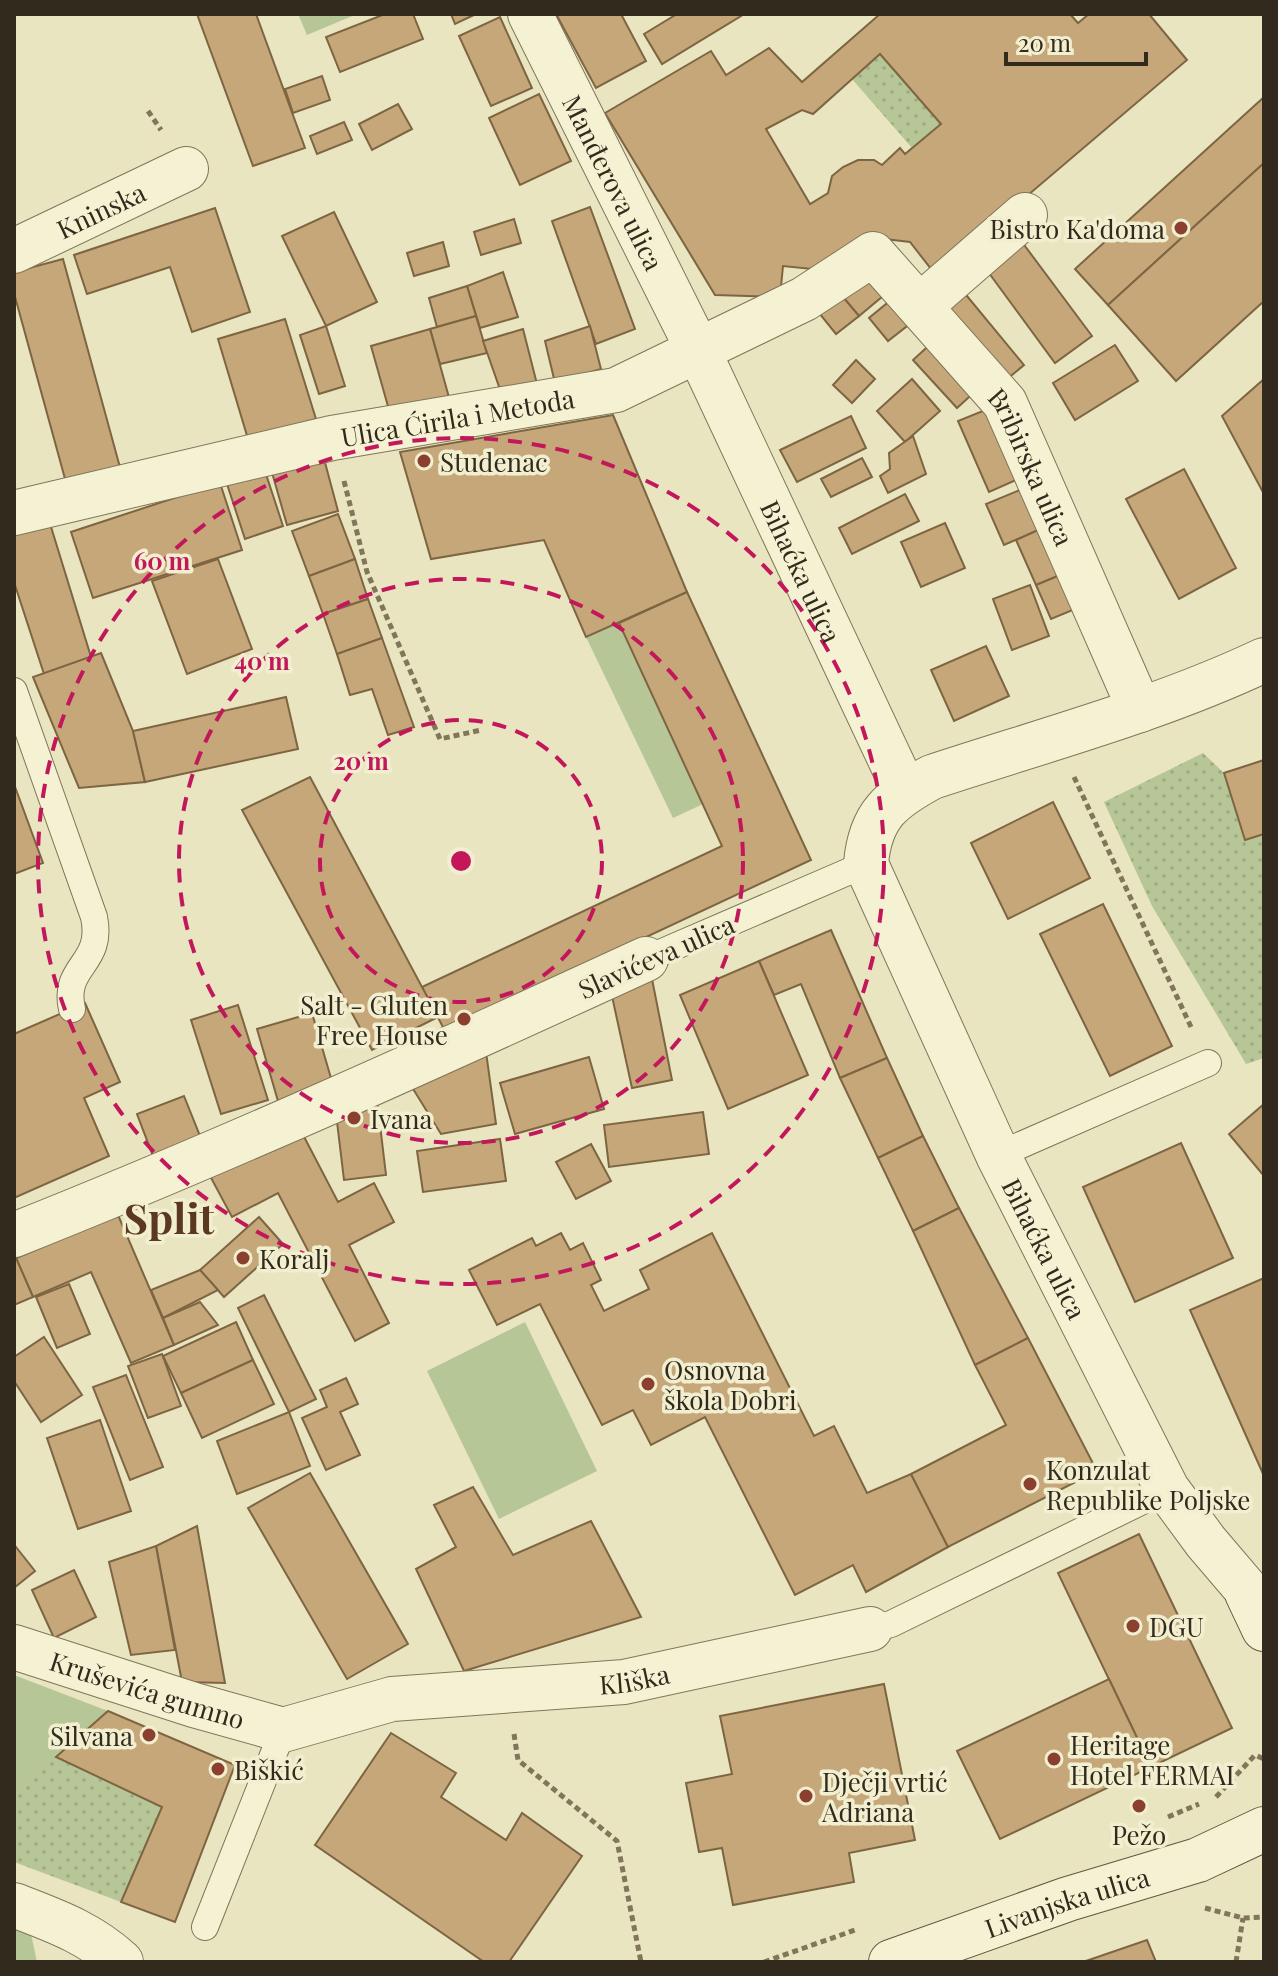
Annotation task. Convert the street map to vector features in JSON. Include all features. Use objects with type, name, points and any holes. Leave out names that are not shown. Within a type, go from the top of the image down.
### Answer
[{"type":"street","name":"Manđerova ulica","points":[[530,14],[698,350]]},
{"type":"street","name":"Kninska","points":[[14,251],[186,169]]},
{"type":"street","points":[[920,306],[1025,215]]},
{"type":"street","name":"Ulica Ćirila i Metoda","points":[[14,513],[332,438],[616,390],[804,299],[873,254]]},
{"type":"street","name":"Bribirska ulica","points":[[873,254],[1005,403],[1140,710]]},
{"type":"street","name":"Bihaćka ulica","points":[[698,350],[905,791]]},
{"type":"street","points":[[866,864],[868,840],[880,814],[905,791],[932,777],[1140,710],[1222,680],[1264,660]]},
{"type":"street","name":"Bihaćka ulica","points":[[866,864],[998,1155],[1167,1489],[1258,1610]]},
{"type":"street","name":"Slavićeva ulica","points":[[14,1235],[310,1113],[646,959]]},
{"type":"street","name":"Kliška","points":[[283,1730],[392,1699],[624,1682],[870,1629]]},
{"type":"street","name":"Kruševića gumno","points":[[14,1647],[283,1730]]},
{"type":"street","name":"Livanjska ulica","points":[[891,1962],[974,1949],[1068,1899],[1198,1860],[1258,1833]]},
{"type":"street","points":[[14,1905],[68,1925],[94,1939],[121,1962]]},
{"type":"lane","points":[[14,691],[97,932],[95,947],[76,973],[68,993],[72,1009]]},
{"type":"lane","name":"Slavićeva ulica","points":[[646,959],[866,864]]},
{"type":"lane","points":[[998,1155],[1208,1063]]},
{"type":"lane","name":"Kliška","points":[[870,1629],[891,1624],[959,1592],[1167,1489]]},
{"type":"lane","points":[[205,1927],[283,1730]]},
{"type":"path","points":[[332,438],[367,572],[440,739],[481,730]]},
{"type":"path","points":[[1055,736],[1208,1063]]},
{"type":"path","points":[[508,1689],[518,1760],[617,1841],[641,1962]]},
{"type":"path","points":[[1236,1962],[1243,1918],[1264,1917]]},
{"type":"green space","points":[[298,14],[357,14],[307,35]]},
{"type":"green space","points":[[880,54],[941,124],[912,148],[852,79]]},
{"type":"green space","points":[[619,623],[703,804],[673,818],[586,637]]},
{"type":"green space","points":[[1203,753],[1224,773],[1245,840],[1264,834],[1264,1058],[1246,1064],[1152,906],[1104,802]]},
{"type":"green space","points":[[525,1322],[597,1471],[499,1519],[427,1371]]},
{"type":"green space","points":[[14,1675],[108,1711],[14,1796]]},
{"type":"green space","points":[[56,1757],[162,1807],[121,1902],[14,1862],[14,1796]]},
{"type":"green space","points":[[14,1928],[31,1934],[37,1962],[14,1962]]},
{"type":"building","points":[[197,14],[256,14],[305,148],[253,166]]},
{"type":"building","points":[[385,14],[413,14],[423,39],[340,72],[326,37]]},
{"type":"building","points":[[451,14],[476,14],[455,24]]},
{"type":"building","points":[[556,14],[621,14],[646,61],[596,88]]},
{"type":"building","points":[[677,14],[741,16],[662,64],[644,34]]},
{"type":"building","points":[[880,14],[1070,14],[1078,23],[1089,14],[1149,14],[1187,60],[935,274],[910,242],[868,237],[832,271],[783,266],[780,297],[715,295],[605,113],[711,51],[726,75],[769,48],[802,82]],"holes":[[[880,54],[941,124],[905,154],[900,148],[882,165],[874,160],[858,160],[843,167],[832,176],[828,193],[810,204],[766,129],[802,110],[813,114]]]},
{"type":"building","points":[[500,17],[532,88],[491,106],[459,36]]},
{"type":"building","points":[[322,76],[330,100],[293,113],[285,89]]},
{"type":"building","points":[[539,94],[571,161],[520,185],[489,118]]},
{"type":"building","points":[[1264,97],[1264,163],[1108,305],[1075,269]]},
{"type":"building","points":[[398,104],[412,129],[372,150],[359,124]]},
{"type":"building","points":[[344,122],[352,140],[317,154],[310,136]]},
{"type":"building","points":[[1264,163],[1264,301],[1176,381],[1108,305]]},
{"type":"building","points":[[590,207],[635,329],[596,344],[552,221]]},
{"type":"building","points":[[215,208],[250,312],[192,332],[170,267],[87,294],[74,255]]},
{"type":"building","points":[[334,212],[377,302],[326,326],[282,236]]},
{"type":"building","points":[[514,219],[521,243],[481,255],[474,232]]},
{"type":"building","points":[[443,242],[449,266],[414,276],[407,253]]},
{"type":"building","points":[[1022,242],[1092,336],[1055,363],[986,269]]},
{"type":"building","points":[[63,259],[121,471],[67,486],[14,293],[14,272]]},
{"type":"building","points":[[868,265],[889,291],[859,316],[837,290]]},
{"type":"building","points":[[503,272],[518,317],[480,328],[467,286]]},
{"type":"building","points":[[467,286],[476,316],[437,327],[429,298]]},
{"type":"building","points":[[837,290],[859,316],[836,334],[815,308]]},
{"type":"building","points":[[962,290],[1024,365],[1000,385],[938,310]]},
{"type":"building","points":[[897,295],[916,319],[888,341],[869,318]]},
{"type":"building","points":[[476,316],[487,353],[440,364],[430,329]]},
{"type":"building","points":[[285,319],[316,419],[248,439],[218,339]]},
{"type":"building","points":[[326,326],[345,386],[319,394],[300,335]]},
{"type":"building","points":[[590,326],[601,369],[555,383],[545,341]]},
{"type":"building","points":[[430,329],[450,401],[391,417],[371,346]]},
{"type":"building","points":[[523,329],[538,388],[502,395],[483,341]]},
{"type":"building","points":[[936,339],[980,387],[957,408],[913,360]]},
{"type":"building","points":[[1115,345],[1138,381],[1075,420],[1053,383]]},
{"type":"building","points":[[856,360],[875,379],[852,403],[833,385]]},
{"type":"building","points":[[912,379],[940,411],[905,442],[877,411]]},
{"type":"building","points":[[1264,379],[1264,494],[1222,416]]},
{"type":"building","points":[[995,406],[1025,476],[989,492],[958,421]]},
{"type":"building","points":[[613,415],[687,592],[586,637],[544,540],[431,559],[400,452]]},
{"type":"building","points":[[851,416],[866,448],[797,482],[780,450]]},
{"type":"building","points":[[913,436],[926,474],[888,493],[880,476],[890,469],[889,453]]},
{"type":"building","points":[[323,455],[338,511],[287,525],[271,469]]},
{"type":"building","points":[[862,458],[872,477],[831,497],[821,479]]},
{"type":"building","points":[[264,468],[283,526],[245,539],[226,481]]},
{"type":"building","points":[[1184,469],[1236,568],[1179,599],[1126,499]]},
{"type":"building","points":[[220,483],[242,550],[93,598],[71,532]]},
{"type":"building","points":[[1027,487],[1045,527],[1004,545],[986,504]]},
{"type":"building","points":[[905,494],[919,521],[852,554],[839,528]]},
{"type":"building","points":[[338,514],[355,559],[309,576],[292,531]]},
{"type":"building","points":[[48,517],[91,657],[44,674],[14,582],[14,527]]},
{"type":"building","points":[[945,523],[965,568],[921,587],[901,542]]},
{"type":"building","points":[[1045,527],[1065,573],[1036,585],[1016,540]]},
{"type":"building","points":[[218,559],[252,649],[187,674],[152,581]]},
{"type":"building","points":[[355,559],[368,599],[323,614],[309,576]]},
{"type":"building","points":[[1065,573],[1080,607],[1051,619],[1036,585]]},
{"type":"building","points":[[1030,585],[1049,636],[1012,650],[993,599]]},
{"type":"building","points":[[687,592],[811,860],[445,1031],[422,987],[722,846],[619,623]]},
{"type":"building","points":[[368,599],[382,638],[337,654],[323,614]]},
{"type":"building","points":[[382,638],[414,727],[388,735],[372,689],[350,695],[337,654]]},
{"type":"building","points":[[986,646],[1009,696],[954,721],[931,670]]},
{"type":"building","points":[[101,653],[133,731],[145,782],[79,788],[33,677]]},
{"type":"building","points":[[286,697],[298,749],[145,782],[133,731]]},
{"type":"building","points":[[1264,760],[1264,834],[1245,840],[1224,773]]},
{"type":"building","points":[[310,777],[438,1017],[372,1050],[242,810]]},
{"type":"building","points":[[14,784],[43,863],[14,874]]},
{"type":"building","points":[[1053,802],[1090,878],[1008,919],[971,843]]},
{"type":"building","points":[[1103,904],[1172,1046],[1110,1076],[1040,934]]},
{"type":"building","points":[[831,930],[887,1058],[840,1078],[801,984],[774,995],[759,961]]},
{"type":"building","points":[[759,961],[808,1075],[728,1109],[680,995]]},
{"type":"building","points":[[652,979],[672,1080],[632,1088],[610,987]]},
{"type":"building","points":[[85,1003],[120,1082],[84,1098],[109,1156],[14,1198],[14,1034]]},
{"type":"building","points":[[238,1005],[268,1100],[221,1114],[191,1020]]},
{"type":"building","points":[[312,1013],[333,1085],[278,1101],[257,1029]]},
{"type":"building","points":[[486,1052],[496,1124],[441,1134],[410,1084]]},
{"type":"building","points":[[589,1057],[604,1109],[515,1134],[500,1083]]},
{"type":"building","points":[[887,1058],[923,1136],[878,1158],[840,1078]]},
{"type":"building","points":[[184,1096],[204,1146],[156,1164],[137,1114]]},
{"type":"building","points":[[377,1100],[386,1175],[344,1180],[335,1105]]},
{"type":"building","points":[[1264,1104],[1264,1176],[1229,1134]]},
{"type":"building","points":[[703,1112],[709,1154],[609,1167],[604,1125]]},
{"type":"building","points":[[300,1129],[338,1202],[374,1183],[394,1222],[349,1245],[389,1323],[355,1341],[278,1193],[232,1217],[210,1176]]},
{"type":"building","points":[[923,1136],[959,1208],[913,1231],[878,1158]]},
{"type":"building","points":[[500,1139],[506,1181],[423,1192],[417,1151]]},
{"type":"building","points":[[1181,1143],[1233,1258],[1135,1302],[1083,1187]]},
{"type":"building","points":[[591,1144],[611,1181],[576,1199],[556,1162]]},
{"type":"building","points":[[959,1208],[1028,1338],[975,1365],[913,1231]]},
{"type":"building","points":[[118,1215],[174,1345],[131,1363],[91,1272],[33,1297],[16,1258]]},
{"type":"building","points":[[259,1217],[283,1244],[224,1297],[200,1270]]},
{"type":"building","points":[[561,1233],[570,1250],[583,1243],[601,1280],[591,1285],[604,1311],[649,1289],[640,1270],[712,1233],[814,1436],[834,1426],[867,1493],[911,1474],[948,1547],[866,1592],[853,1565],[795,1595],[705,1417],[651,1445],[633,1410],[602,1425],[540,1304],[497,1325],[469,1270],[532,1238],[536,1246]]},
{"type":"building","points":[[14,1259],[33,1297],[14,1305]]},
{"type":"building","points":[[200,1270],[218,1290],[163,1318],[151,1290]]},
{"type":"building","points":[[1264,1278],[1264,1476],[1190,1310]]},
{"type":"building","points":[[69,1284],[90,1334],[57,1348],[36,1297]]},
{"type":"building","points":[[264,1295],[316,1399],[289,1412],[238,1308]]},
{"type":"building","points":[[200,1302],[218,1325],[174,1345],[163,1318]]},
{"type":"building","points":[[236,1322],[253,1360],[181,1393],[163,1356]]},
{"type":"building","points":[[44,1337],[82,1395],[41,1422],[14,1381],[14,1357]]},
{"type":"building","points":[[1028,1338],[1097,1471],[948,1547],[911,1474],[1006,1425],[975,1365]]},
{"type":"building","points":[[162,1354],[181,1406],[148,1418],[128,1366]]},
{"type":"building","points":[[253,1360],[274,1404],[202,1438],[181,1393]]},
{"type":"building","points":[[126,1375],[163,1467],[130,1480],[93,1387]]},
{"type":"building","points":[[346,1378],[358,1404],[340,1412],[360,1455],[326,1470],[302,1418],[327,1407],[320,1390]]},
{"type":"building","points":[[289,1412],[310,1466],[237,1494],[217,1441]]},
{"type":"building","points":[[100,1420],[131,1511],[78,1529],[47,1438]]},
{"type":"building","points":[[310,1473],[408,1644],[347,1679],[248,1508]]},
{"type":"building","points":[[473,1487],[513,1555],[591,1521],[641,1617],[464,1671],[416,1569],[456,1547],[434,1505]]},
{"type":"building","points":[[197,1526],[225,1683],[182,1682],[156,1546]]},
{"type":"building","name":"DGU","points":[[1139,1534],[1232,1728],[1151,1767],[1058,1573]]},
{"type":"building","points":[[156,1546],[175,1650],[131,1655],[109,1562]]},
{"type":"building","points":[[16,1547],[35,1571],[14,1588],[14,1549]]},
{"type":"building","points":[[74,1570],[96,1617],[54,1638],[32,1590]]},
{"type":"building","name":"Heritage Hotel FERMAI","points":[[1109,1679],[1151,1767],[1000,1839],[957,1751]]},
{"type":"building","points":[[884,1684],[915,1840],[849,1853],[854,1882],[733,1905],[722,1848],[699,1852],[686,1783],[732,1774],[720,1716]]},
{"type":"building","points":[[108,1711],[235,1765],[175,1922],[121,1902],[162,1807],[56,1757]]},
{"type":"building","points":[[391,1733],[456,1773],[441,1797],[506,1840],[522,1813],[582,1856],[509,1962],[484,1962],[315,1845]]},
{"type":"building","points":[[1147,1940],[1156,1962],[1083,1962]]},
{"type":"place","name":"Bistro Ka'doma","points":[[1181,228]]},
{"type":"place","name":"Studenac","points":[[424,461]]},
{"type":"place","name":"Salt - Gluten Free House","points":[[464,1019]]},
{"type":"place","name":"Ivana","points":[[354,1118]]},
{"type":"place","name":"Koralj","points":[[243,1258]]},
{"type":"place","name":"Osnovna škola Dobri","points":[[648,1384]]},
{"type":"place","name":"Konzulat Republike Poljske","points":[[1030,1484]]},
{"type":"place","name":"DGU","points":[[1133,1626]]},
{"type":"place","name":"Silvana","points":[[149,1735]]},
{"type":"place","name":"Heritage Hotel FERMAI","points":[[1054,1759]]},
{"type":"place","name":"Biškić","points":[[218,1769]]},
{"type":"place","name":"Dječji vrtić Adriana","points":[[806,1796]]},
{"type":"place","name":"Pežo","points":[[1139,1806]]},
{"type":"district","name":"Split","points":[[169,1217]]}]
